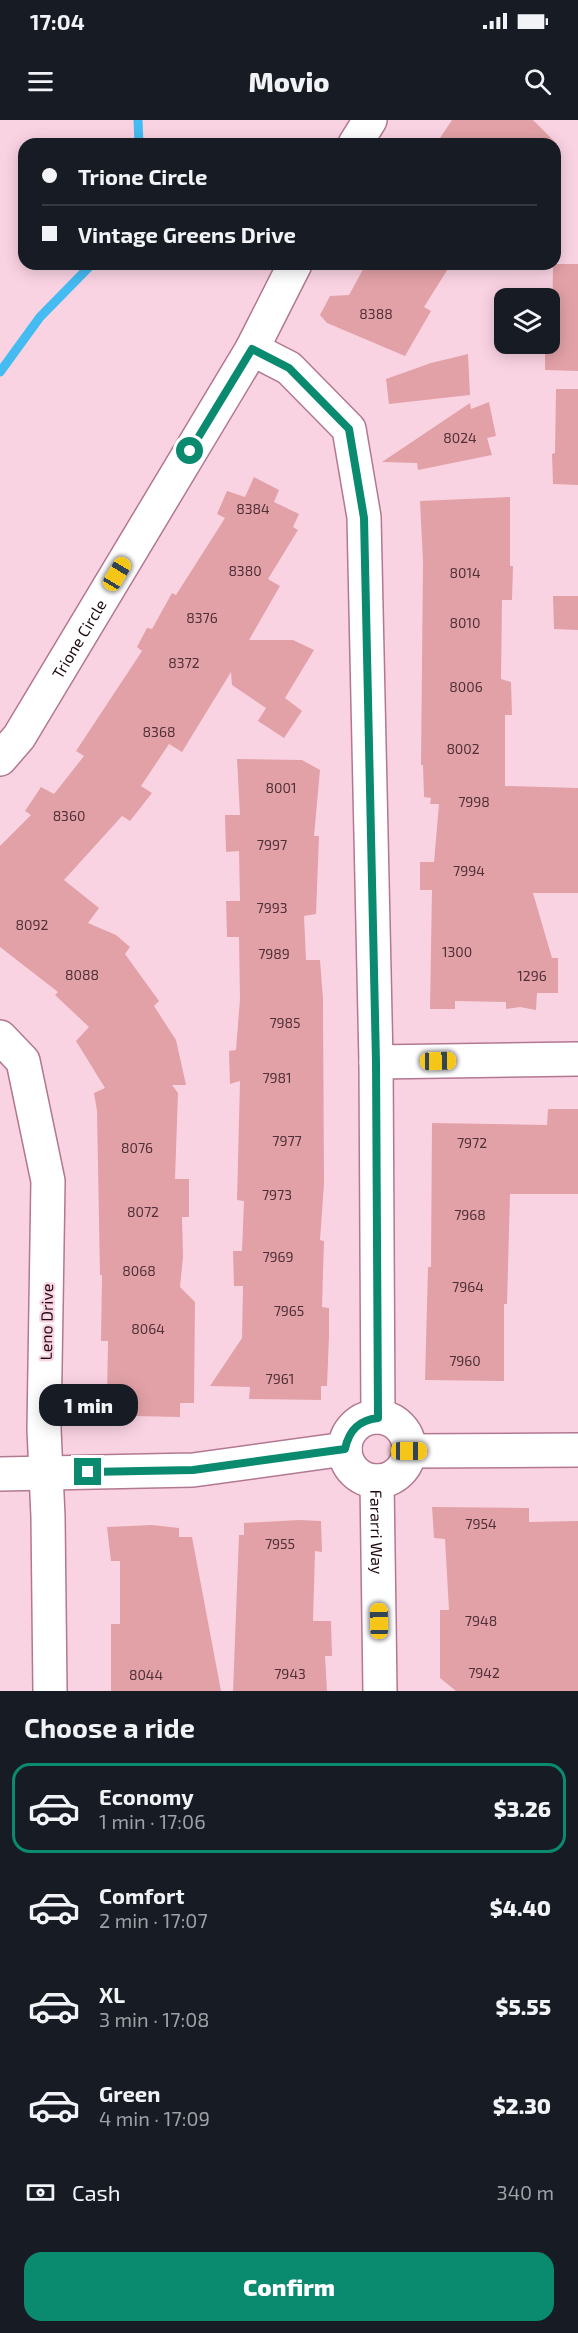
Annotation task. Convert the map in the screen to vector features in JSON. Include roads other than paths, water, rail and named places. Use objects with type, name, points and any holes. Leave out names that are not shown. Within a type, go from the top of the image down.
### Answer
[{"type":"street","points":[[359,138],[370,120]]},
{"type":"street","name":"Trione Circle","points":[[0,759],[19,737],[252,349],[292,270]]},
{"type":"street","points":[[252,349],[289,368],[349,429],[364,518],[376,1062],[378,1418]]},
{"type":"street","name":"Leno Drive","points":[[0,1037],[23,1061],[48,1180],[44,1429],[48,1517],[50,1691]]},
{"type":"street","points":[[376,1062],[578,1059]]},
{"type":"street","points":[[378,1418],[388,1419],[404,1431],[409,1451],[408,1460],[402,1469],[395,1475],[377,1481],[358,1475],[347,1459],[345,1449],[347,1439],[359,1423],[378,1418]]},
{"type":"street","points":[[0,1474],[193,1470],[345,1449]]},
{"type":"street","points":[[409,1451],[578,1450]]},
{"type":"street","name":"Fararri Way","points":[[377,1481],[380,1691]]},
{"type":"waterway","points":[[138,120],[139,138]]},
{"type":"waterway","points":[[0,372],[40,317],[86,270]]}]
